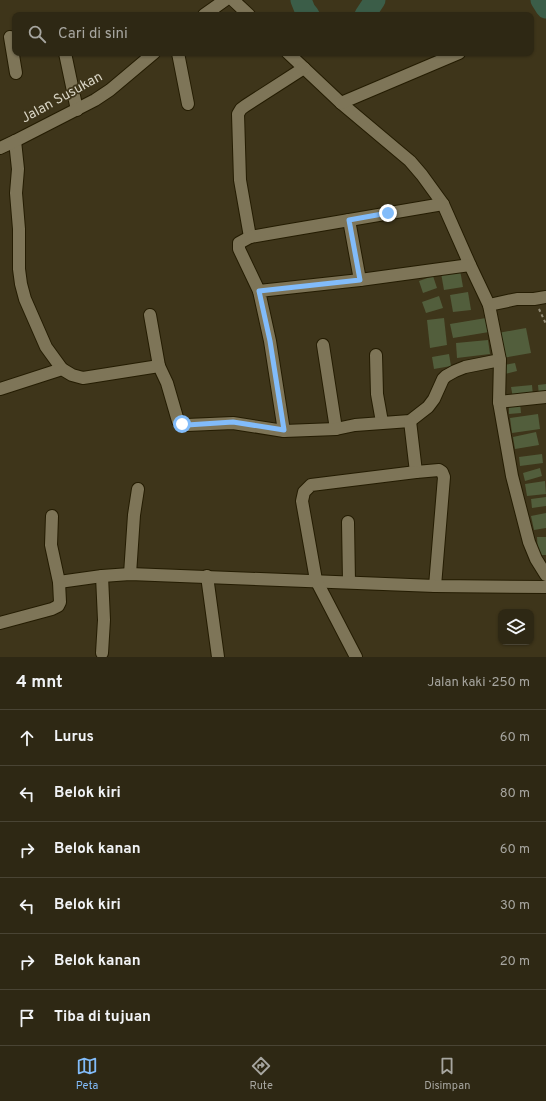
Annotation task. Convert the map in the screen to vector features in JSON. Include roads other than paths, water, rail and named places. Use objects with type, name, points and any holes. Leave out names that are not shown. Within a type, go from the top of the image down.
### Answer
[{"type":"street","points":[[208,12],[225,0]]},
{"type":"street","points":[[233,0],[246,12]]},
{"type":"street","points":[[8,36],[12,54]]},
{"type":"street","points":[[12,56],[16,73]]},
{"type":"street","points":[[66,56],[77,110]]},
{"type":"street","name":"Jalan Susukan","points":[[0,148],[77,110],[110,90],[150,56]]},
{"type":"street","points":[[179,56],[188,104]]},
{"type":"street","points":[[291,56],[341,103],[410,161],[443,204],[489,305],[500,360],[499,402],[512,476],[529,542],[536,559],[546,575]]},
{"type":"street","points":[[341,103],[450,56]]},
{"type":"street","points":[[250,237],[240,180],[238,114],[245,106],[304,68]]},
{"type":"street","points":[[15,141],[18,169],[16,193],[20,229],[19,269],[25,299],[46,347],[62,369],[72,375],[83,378],[160,366]]},
{"type":"street","points":[[284,430],[270,341],[259,291],[238,246],[241,241],[250,237],[443,204]]},
{"type":"street","points":[[349,220],[360,280]]},
{"type":"street","points":[[259,291],[360,280],[470,265]]},
{"type":"street","points":[[489,305],[517,299],[546,297]]},
{"type":"street","points":[[150,315],[160,366],[167,383],[178,421],[187,425],[233,422],[284,430],[336,429],[356,425],[410,420],[428,407],[446,376],[465,367],[500,360]]},
{"type":"street","points":[[323,345],[336,429]]},
{"type":"street","points":[[376,355],[377,394],[382,422]]},
{"type":"street","points":[[0,389],[62,369]]},
{"type":"street","points":[[499,402],[546,397]]},
{"type":"street","points":[[410,420],[416,472]]},
{"type":"street","points":[[356,657],[316,580],[302,501],[304,492],[311,485],[416,472],[439,470],[442,472],[444,477],[435,586]]},
{"type":"street","points":[[130,574],[134,515],[138,489]]},
{"type":"street","points":[[0,623],[58,606],[60,602],[59,582],[51,545],[52,516]]},
{"type":"street","points":[[348,522],[349,582]]},
{"type":"street","points":[[59,582],[130,574],[316,580],[435,586],[546,587]]},
{"type":"street","points":[[102,576],[104,620],[102,653]]},
{"type":"street","points":[[207,576],[218,657]]},
{"type":"waterway","points":[[301,0],[307,12]]},
{"type":"waterway","points":[[367,12],[375,0]]},
{"type":"waterway","points":[[541,0],[546,8]]}]
